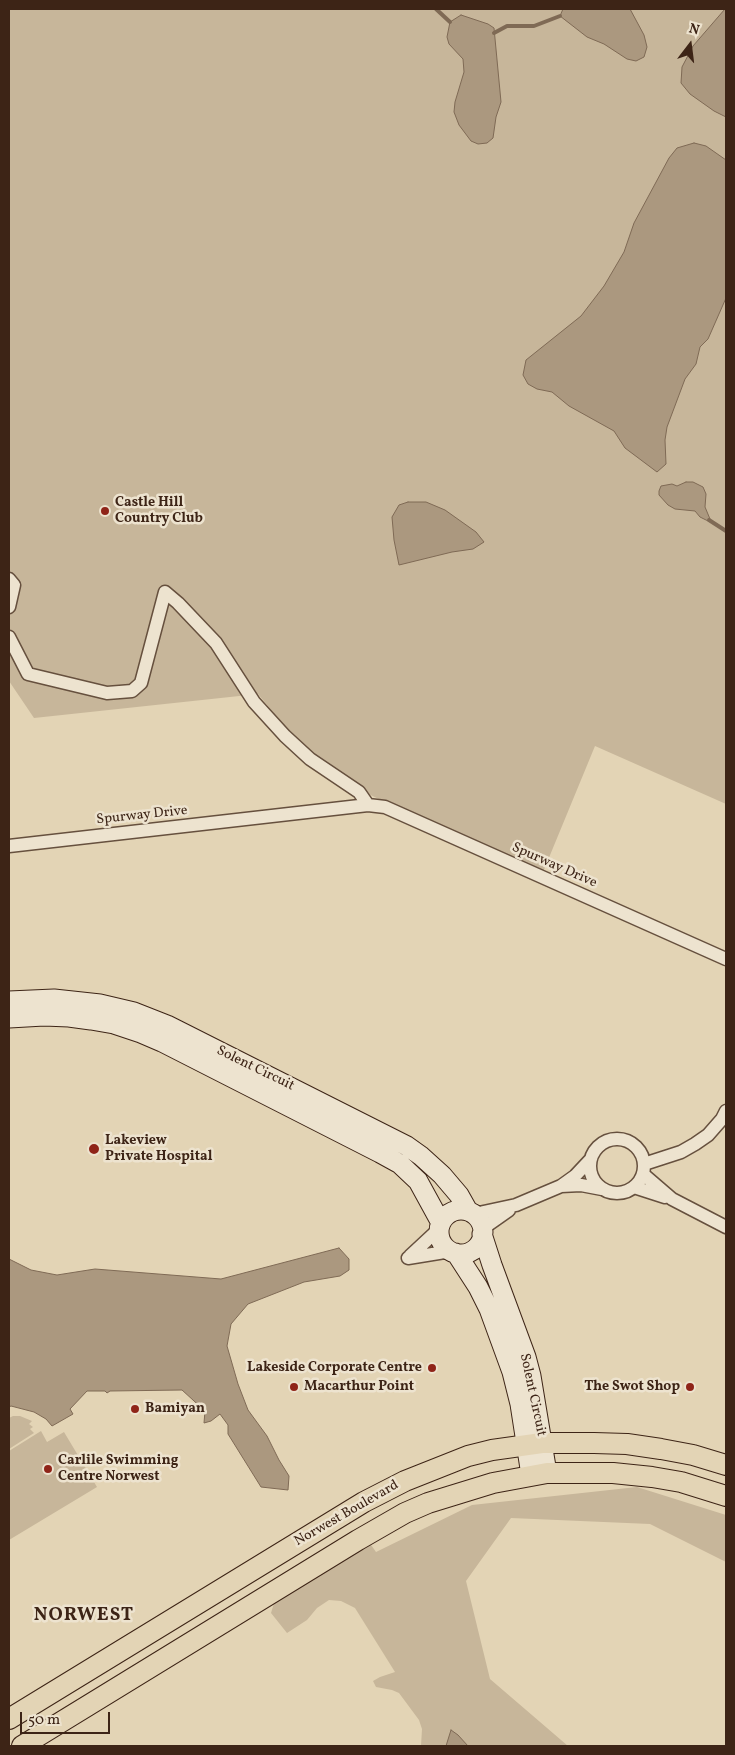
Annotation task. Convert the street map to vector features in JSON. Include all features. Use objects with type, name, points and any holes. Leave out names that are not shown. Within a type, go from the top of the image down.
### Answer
[{"type":"main road","name":"Norwest Boulevard","points":[[9,1719],[364,1502],[405,1482],[468,1456],[492,1450],[534,1444],[627,1444],[693,1455],[726,1465]]},
{"type":"main road","name":"Norwest Boulevard","points":[[22,1746],[358,1540],[405,1513],[428,1503],[493,1483],[539,1474],[613,1473],[652,1477],[681,1482],[726,1496]]},
{"type":"street","points":[[9,579],[14,585],[9,607]]},
{"type":"street","points":[[9,637],[28,674],[108,693],[132,691],[141,683],[165,592],[216,643],[254,702],[285,736],[310,759],[359,792],[368,805]]},
{"type":"street","name":"Spurway Drive","points":[[9,846],[368,805],[385,807],[726,959]]},
{"type":"street","name":"Solent Circuit","points":[[9,1001],[54,999],[100,1004],[134,1012],[167,1026],[407,1146],[429,1163],[452,1186],[476,1222],[526,1358],[535,1394],[534,1444]]},
{"type":"street","name":"Solent Circuit","points":[[9,1018],[44,1016],[91,1020],[141,1033],[162,1042],[400,1164],[418,1181],[440,1226]]},
{"type":"street","points":[[643,1169],[681,1152],[708,1135],[722,1119],[726,1111]]},
{"type":"street","points":[[476,1222],[561,1186],[575,1176],[590,1160],[598,1146],[605,1142],[620,1140],[629,1142],[641,1156],[643,1169],[639,1181],[626,1192],[610,1192],[581,1185],[561,1186]]},
{"type":"street","points":[[590,1160],[591,1176],[602,1189]]},
{"type":"street","points":[[643,1169],[672,1199]]},
{"type":"street","points":[[634,1187],[672,1199],[726,1227]]},
{"type":"street","points":[[460,1210],[476,1222],[480,1241],[470,1251],[463,1253],[453,1252],[408,1258],[440,1226],[445,1216],[460,1210]]},
{"type":"street","points":[[440,1226],[440,1238],[444,1245],[453,1252]]},
{"type":"street","name":"Solent Circuit","points":[[453,1252],[481,1294],[504,1348],[534,1444],[539,1474]]},
{"type":"shaded area","name":"Castle Hill Country Club","points":[[9,9],[726,9],[726,804],[595,746],[541,877],[358,789],[309,756],[258,694],[34,718],[9,681]]},
{"type":"shaded area","points":[[563,9],[630,9],[644,35],[647,47],[644,57],[636,61],[627,59],[604,44],[587,37],[560,16]]},
{"type":"shaded area","points":[[725,9],[726,117],[690,94],[681,83],[682,67],[693,46]]},
{"type":"shaded area","points":[[461,15],[488,24],[494,28],[501,102],[496,117],[493,138],[487,143],[478,144],[471,141],[459,125],[454,112],[464,72],[463,59],[449,44],[447,37],[450,22]]},
{"type":"shaded area","points":[[694,143],[706,146],[726,160],[726,298],[708,339],[700,347],[696,364],[685,379],[667,427],[665,440],[666,464],[657,472],[625,448],[614,431],[569,406],[552,392],[537,389],[528,384],[523,375],[526,360],[581,316],[604,286],[624,252],[634,223],[669,158],[677,148]]},
{"type":"shaded area","points":[[686,482],[693,482],[703,487],[706,494],[705,507],[710,519],[708,521],[700,517],[695,511],[675,509],[668,505],[659,495],[661,486],[672,484],[677,486]]},
{"type":"shaded area","points":[[408,502],[426,502],[445,510],[476,532],[484,542],[473,549],[452,552],[399,565],[392,517],[399,505]]},
{"type":"shaded area","points":[[339,1248],[349,1259],[349,1270],[340,1276],[304,1282],[248,1304],[231,1324],[227,1346],[238,1384],[248,1410],[267,1436],[289,1476],[288,1490],[261,1487],[228,1434],[228,1425],[220,1414],[211,1421],[204,1423],[205,1411],[182,1390],[110,1391],[107,1393],[105,1391],[87,1391],[70,1409],[73,1414],[52,1426],[46,1419],[34,1412],[9,1407],[9,1259],[31,1270],[57,1275],[95,1269],[221,1279]]},
{"type":"shaded area","points":[[20,1416],[32,1421],[29,1424],[33,1427],[30,1429],[34,1433],[9,1449],[9,1418]]},
{"type":"shaded area","name":"Carlile Swimming Centre Norwest","points":[[41,1431],[47,1442],[64,1432],[97,1487],[9,1540],[9,1451]]},
{"type":"shaded area","points":[[637,1487],[726,1515],[726,1562],[650,1524],[511,1518],[466,1581],[490,1679],[568,1746],[421,1746],[422,1729],[419,1720],[399,1693],[376,1687],[373,1681],[395,1672],[355,1608],[341,1601],[329,1600],[317,1608],[307,1620],[287,1633],[271,1613],[275,1600],[369,1542],[376,1552],[472,1505]]},
{"type":"shaded area","points":[[451,1730],[458,1735],[468,1746],[446,1746]]},
{"type":"waterway","points":[[436,9],[450,22]]},
{"type":"waterway","points":[[494,33],[507,26],[534,26],[560,16]]},
{"type":"waterway","points":[[709,520],[726,531]]},
{"type":"place","name":"Castle Hill Country Club","points":[[105,511]]},
{"type":"place","name":"Lakeview Private Hospital","points":[[94,1149]]},
{"type":"place","name":"Lakeside Corporate Centre","points":[[432,1368]]},
{"type":"place","name":"Macarthur Point","points":[[294,1387]]},
{"type":"place","name":"The Swot Shop","points":[[690,1387]]},
{"type":"place","name":"Bamiyan","points":[[135,1409]]},
{"type":"place","name":"Carlile Swimming Centre Norwest","points":[[48,1469]]},
{"type":"district","name":"NORWEST","points":[[84,1617]]}]
